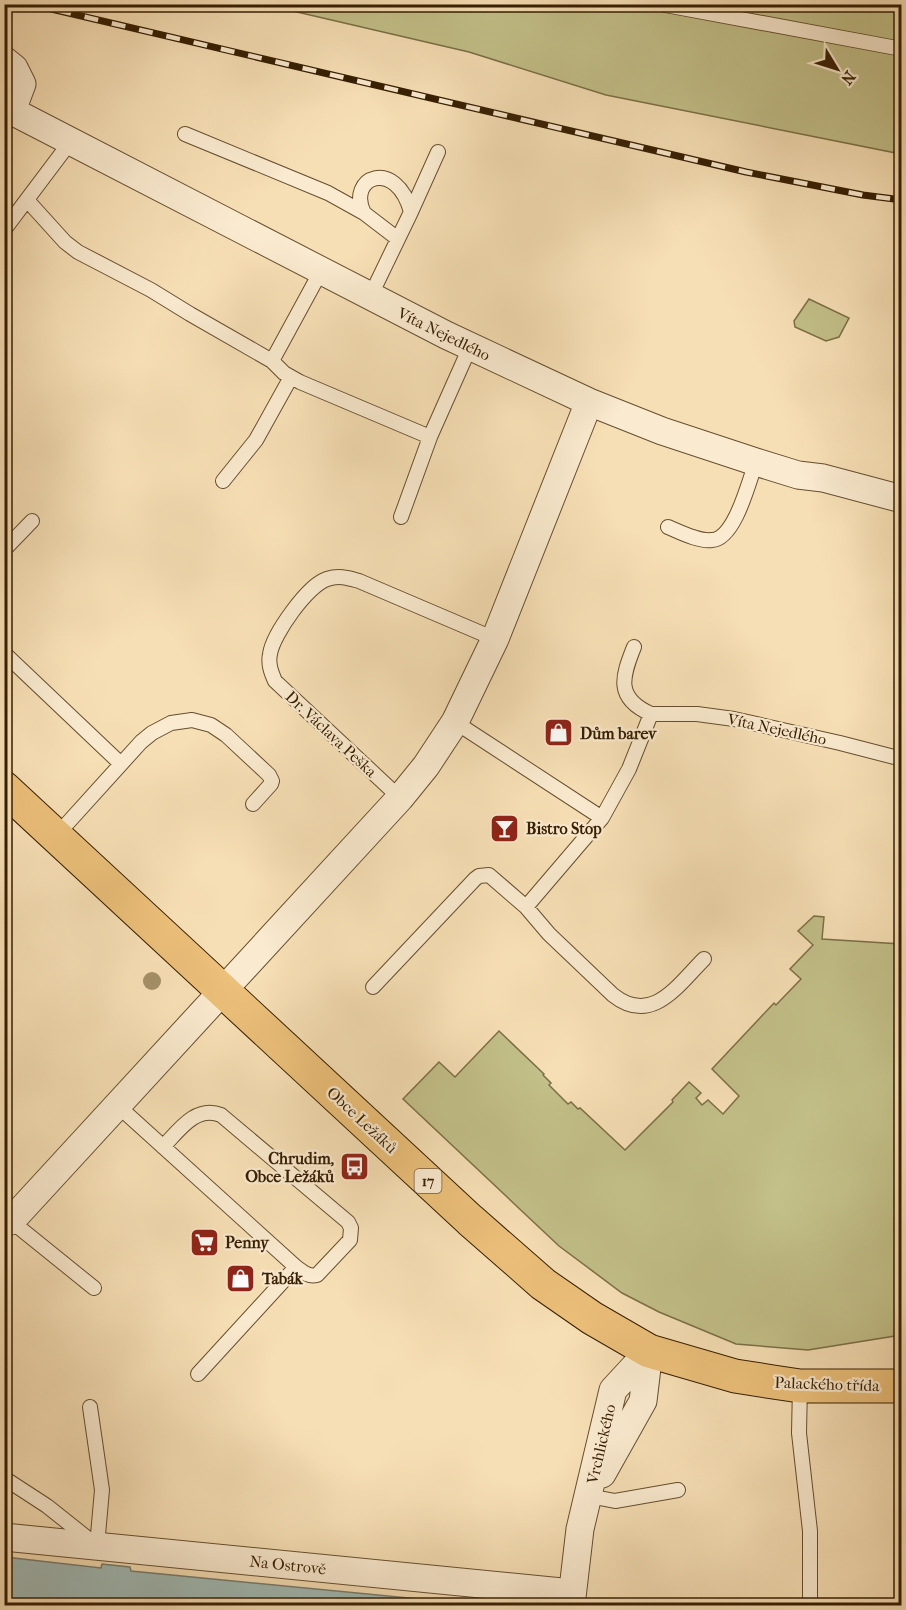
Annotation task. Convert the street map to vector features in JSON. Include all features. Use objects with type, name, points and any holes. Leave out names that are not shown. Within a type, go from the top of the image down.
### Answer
[{"type":"main road","name":"Obce Ležáků","points":[[4,788],[514,1259],[543,1284],[592,1318],[649,1351]]},
{"type":"main road","name":"Palackého třída","points":[[649,1351],[735,1376],[800,1386],[902,1386]]},
{"type":"street","points":[[4,60],[14,68],[22,84],[21,92],[7,112]]},
{"type":"street","name":"Víta Nejedlého","points":[[7,112],[71,141],[470,347],[589,402],[662,431],[793,474],[823,478],[902,499]]},
{"type":"street","points":[[8,1224],[400,798],[426,766],[455,722],[495,639],[589,402]]},
{"type":"street","name":"Vrchlického","points":[[572,1599],[580,1529],[589,1496],[643,1401],[649,1351]]},
{"type":"street","name":"Na Ostrově","points":[[4,1537],[572,1599]]},
{"type":"lane","points":[[660,4],[902,49]]},
{"type":"lane","points":[[185,134],[328,193],[364,213],[398,239]]},
{"type":"lane","points":[[4,230],[71,141]]},
{"type":"lane","points":[[370,297],[438,152]]},
{"type":"lane","points":[[364,213],[359,199],[361,192],[369,180],[381,177],[402,189],[407,196],[411,212]]},
{"type":"lane","points":[[27,200],[65,242],[78,252],[151,290],[272,361],[291,377],[430,437]]},
{"type":"lane","points":[[272,361],[321,271]]},
{"type":"lane","points":[[401,517],[430,437],[470,347]]},
{"type":"lane","points":[[223,481],[256,440],[291,377]]},
{"type":"lane","points":[[668,527],[707,540],[722,537],[736,515],[756,462]]},
{"type":"lane","points":[[4,550],[32,521]]},
{"type":"lane","name":"Dr. Václava Peška","points":[[400,798],[275,681],[269,663],[270,651],[277,638],[301,598],[310,588],[339,576],[359,581],[495,639]]},
{"type":"lane","points":[[526,907],[602,818],[629,769],[651,714],[636,706],[624,689],[625,671],[634,647]]},
{"type":"lane","points":[[4,653],[121,764]]},
{"type":"lane","name":"Víta Nejedlého","points":[[651,714],[698,714],[734,719],[902,759]]},
{"type":"lane","points":[[55,837],[141,742],[162,726],[183,721],[202,721],[226,735],[271,778],[271,784],[253,804]]},
{"type":"lane","points":[[455,722],[602,818]]},
{"type":"lane","points":[[373,987],[479,876],[489,875],[526,907],[549,934],[622,1002],[641,1007],[659,1002],[704,959]]},
{"type":"lane","points":[[117,1105],[163,1147],[296,1267],[312,1276],[322,1271],[350,1240],[352,1235],[348,1222],[222,1115],[206,1112],[198,1115],[183,1125],[163,1147]]},
{"type":"lane","points":[[8,1224],[94,1288]]},
{"type":"lane","points":[[198,1374],[296,1267]]},
{"type":"lane","points":[[800,1386],[800,1433],[810,1531],[810,1605]]},
{"type":"lane","points":[[90,1407],[102,1490],[97,1546]]},
{"type":"lane","points":[[4,1478],[97,1546]]},
{"type":"lane","points":[[4,1487],[22,1489]]},
{"type":"lane","points":[[589,1496],[615,1501],[678,1490]]},
{"type":"shaded area","points":[[267,5],[901,5],[901,154],[606,95],[469,52]]},
{"type":"shaded area","points":[[809,299],[849,318],[839,337],[826,341],[795,327],[794,321]]},
{"type":"shaded area","points":[[814,916],[824,917],[822,939],[901,944],[901,1335],[808,1350],[736,1344],[659,1312],[622,1293],[559,1246],[403,1099],[439,1062],[455,1077],[499,1031],[544,1074],[551,1083],[549,1085],[568,1104],[571,1102],[578,1109],[580,1108],[625,1150],[673,1102],[672,1100],[689,1082],[701,1093],[696,1098],[702,1105],[708,1100],[723,1114],[739,1096],[712,1069],[774,1003],[776,1005],[801,979],[790,969],[813,945],[798,931]]},
{"type":"water","points":[[5,1557],[101,1568],[102,1564],[130,1567],[131,1571],[481,1605],[5,1605]]},
{"type":"railway","points":[[30,4],[746,172],[863,195],[902,200]]},
{"type":"place","name":"Dům barev","points":[[559,733]]},
{"type":"place","name":"Bistro Stop","points":[[505,828]]},
{"type":"place","name":"Chrudim, Obce Ležáků","points":[[355,1167]]},
{"type":"place","name":"Penny","points":[[204,1242]]},
{"type":"place","name":"Tabák","points":[[241,1278]]}]
